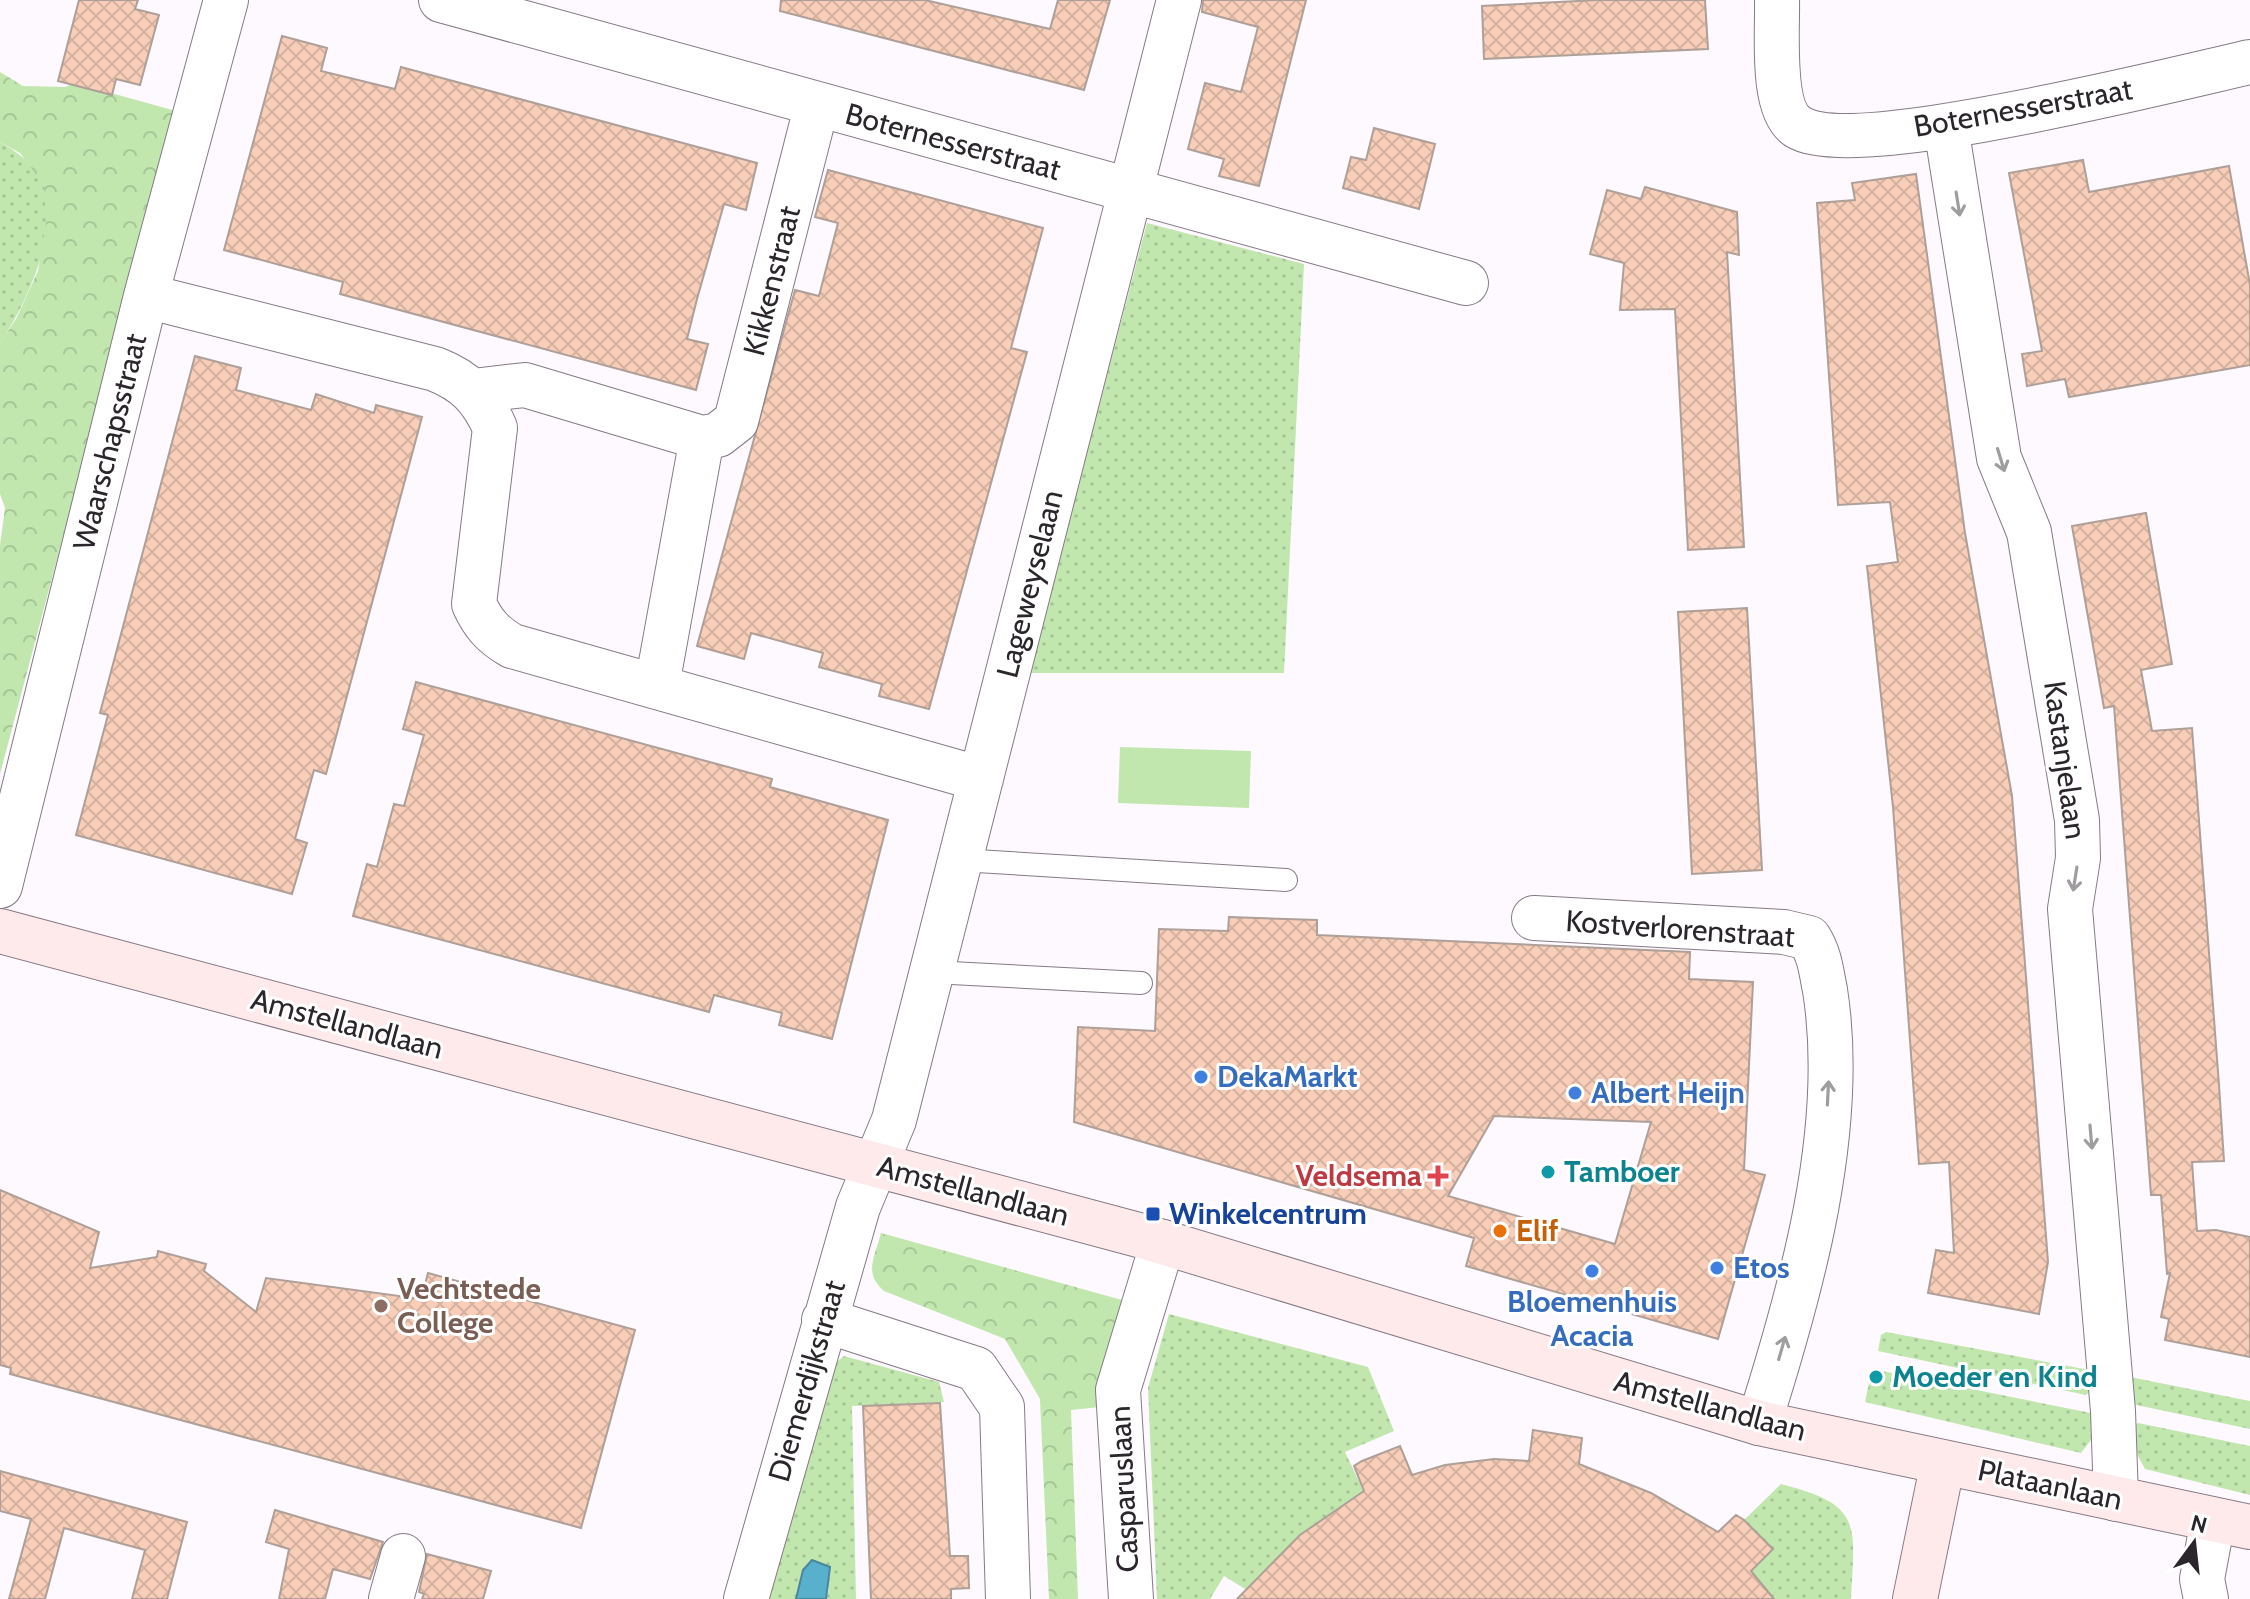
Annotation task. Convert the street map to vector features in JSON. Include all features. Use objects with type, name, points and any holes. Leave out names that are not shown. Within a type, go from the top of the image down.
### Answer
[{"type":"main road","name":"Amstellandlaan","points":[[0,931],[1163,1242],[1759,1423],[1943,1462]]},
{"type":"main road","name":"Plataanlaan","points":[[1943,1462],[2231,1524]]},
{"type":"main road","points":[[1915,1599],[1943,1462]]},
{"type":"street","name":"Waarschapsstraat","points":[[0,886],[146,296],[226,0]]},
{"type":"street","name":"Boternesserstraat","points":[[441,0],[1466,283]]},
{"type":"street","name":"Lageweyselaan","points":[[873,1164],[894,1120],[1128,190],[1179,0]]},
{"type":"street","name":"Boternesserstraat","points":[[1777,0],[1780,103],[1796,127],[1821,135],[1946,127],[2250,62]]},
{"type":"street","name":"Kikkenstraat","points":[[702,438],[718,435],[736,421],[817,104]]},
{"type":"street","name":"Kastanjelaan","points":[[1946,127],[1999,458],[2029,532],[2077,820],[2078,858],[2070,909],[2112,1395],[2116,1499]]},
{"type":"street","points":[[146,296],[435,369],[456,377],[473,391],[486,408],[495,428],[474,604],[482,622],[495,636],[512,646],[981,779]]},
{"type":"street","points":[[473,391],[525,385],[702,438],[657,685]]},
{"type":"street","name":"Kostverlorenstraat","points":[[1534,918],[1784,932],[1809,938],[1818,951],[1831,1030],[1824,1152],[1783,1346],[1759,1423]]},
{"type":"street","name":"Diemerdijkstraat","points":[[746,1599],[824,1320],[873,1164]]},
{"type":"street","name":"Casparuslaan","points":[[1131,1599],[1118,1390],[1163,1242]]},
{"type":"street","points":[[824,1320],[976,1369],[1002,1407],[1008,1599]]},
{"type":"street","points":[[2206,1599],[2202,1579],[2231,1524]]},
{"type":"street","points":[[391,1599],[403,1556]]},
{"type":"lane","points":[[960,860],[1286,880]]},
{"type":"lane","points":[[932,972],[1141,983]]},
{"type":"green space","points":[[0,72],[23,86],[65,87],[75,83],[176,111],[0,774],[0,545],[5,508],[0,494],[0,343],[16,319],[38,271],[46,222],[44,185],[20,153],[0,142]]},
{"type":"green space","points":[[0,142],[31,165],[44,185],[48,223],[38,267],[20,309],[0,343]]},
{"type":"green space","points":[[1147,223],[1304,264],[1284,673],[1029,673]]},
{"type":"green space","points":[[1120,747],[1251,751],[1249,808],[1118,803]]},
{"type":"green space","points":[[881,1233],[1122,1300],[1104,1366],[1100,1407],[1071,1410],[1078,1599],[1049,1599],[1040,1399],[1005,1339],[884,1291],[872,1271]]},
{"type":"green space","points":[[1169,1314],[1368,1367],[1394,1431],[1345,1452],[1365,1494],[1300,1535],[1250,1592],[1224,1576],[1210,1599],[1157,1599],[1148,1388]]},
{"type":"green space","points":[[1886,1332],[2095,1371],[2096,1385],[2086,1395],[1878,1351],[1881,1335]]},
{"type":"green space","points":[[844,1356],[939,1382],[944,1402],[852,1406],[856,1599],[826,1599],[829,1589],[803,1570],[796,1599],[769,1599],[833,1365]]},
{"type":"green space","points":[[1872,1369],[2091,1413],[2099,1420],[2098,1431],[2081,1453],[1865,1402]]},
{"type":"green space","points":[[2125,1376],[2250,1401],[2250,1429],[2127,1403]]},
{"type":"green space","points":[[2138,1423],[2250,1446],[2250,1495],[2145,1469],[2130,1441],[2131,1428]]},
{"type":"green space","points":[[1781,1484],[1827,1500],[1840,1509],[1848,1520],[1853,1552],[1851,1599],[1773,1599],[1751,1571],[1772,1549],[1744,1520]]},
{"type":"water","points":[[812,1560],[830,1567],[826,1599],[796,1599],[803,1570]]},
{"type":"building","points":[[79,0],[138,0],[135,9],[159,15],[140,85],[116,79],[112,95],[58,81]]},
{"type":"building","points":[[781,0],[925,0],[1050,29],[1058,0],[1110,0],[1084,90],[780,11]]},
{"type":"building","points":[[1203,0],[1306,0],[1259,186],[1219,176],[1224,159],[1188,149],[1205,83],[1241,92],[1258,27],[1202,12]]},
{"type":"building","points":[[1597,0],[1705,0],[1708,49],[1484,59],[1482,6]]},
{"type":"building","points":[[282,36],[327,48],[321,71],[395,89],[401,67],[757,163],[746,210],[724,204],[697,299],[687,339],[708,344],[696,390],[340,294],[343,282],[224,250]]},
{"type":"building","points":[[1374,128],[1435,144],[1419,209],[1343,188],[1351,157],[1366,160]]},
{"type":"building","points":[[2083,160],[2089,192],[2229,166],[2250,285],[2250,365],[2069,397],[2065,379],[2027,386],[2022,354],[2042,351],[2009,173]]},
{"type":"building","points":[[828,170],[1043,228],[1011,348],[1027,352],[929,709],[879,696],[882,684],[819,667],[823,653],[751,633],[744,659],[697,646],[795,290],[819,296],[838,223],[815,217]]},
{"type":"building","points":[[1916,174],[1965,533],[2012,796],[2048,1262],[2039,1314],[1928,1293],[1936,1250],[1954,1253],[1949,1162],[1919,1164],[1893,807],[1867,566],[1898,562],[1890,502],[1838,505],[1817,203],[1855,200],[1852,183]]},
{"type":"building","points":[[1645,187],[1737,212],[1739,255],[1727,252],[1744,547],[1688,550],[1675,309],[1620,310],[1624,263],[1590,254],[1607,190],[1641,199]]},
{"type":"building","points":[[195,356],[241,368],[236,390],[311,410],[316,394],[374,413],[376,405],[422,417],[326,774],[314,770],[295,839],[307,843],[292,894],[76,835],[108,715],[100,713]]},
{"type":"building","points":[[2146,513],[2172,664],[2141,670],[2152,731],[2192,728],[2219,1085],[2224,1161],[2192,1162],[2197,1231],[2216,1230],[2250,1237],[2250,1357],[2165,1340],[2169,1319],[2161,1317],[2170,1273],[2167,1274],[2161,1195],[2151,1195],[2114,706],[2104,708],[2072,526]]},
{"type":"building","points":[[1747,608],[1762,870],[1692,874],[1678,612]]},
{"type":"building","points":[[416,682],[772,779],[770,787],[888,820],[832,1039],[779,1025],[782,1013],[714,995],[709,1012],[353,916],[367,864],[377,867],[394,804],[404,806],[424,735],[403,729]]},
{"type":"building","points":[[1229,917],[1317,920],[1317,935],[1690,952],[1689,979],[1753,982],[1744,1170],[1765,1175],[1718,1339],[1466,1266],[1474,1238],[1074,1122],[1078,1027],[1155,1031],[1159,929],[1228,931]],"holes":[[[1494,1116],[1651,1122],[1615,1244],[1448,1196]]]},
{"type":"building","points":[[0,1190],[99,1232],[90,1268],[157,1257],[158,1251],[206,1264],[204,1271],[256,1312],[266,1278],[421,1299],[428,1273],[635,1330],[581,1528],[10,1374],[11,1368],[0,1365]]},
{"type":"building","points":[[940,1403],[950,1556],[968,1556],[969,1588],[951,1589],[951,1599],[871,1599],[863,1406]]},
{"type":"building","points":[[1533,1430],[1582,1438],[1579,1464],[1651,1493],[1718,1532],[1736,1515],[1744,1520],[1773,1549],[1751,1571],[1774,1599],[1237,1599],[1300,1535],[1364,1491],[1354,1466],[1362,1461],[1400,1446],[1412,1475],[1445,1465],[1494,1459],[1529,1461]]},
{"type":"building","points":[[0,1471],[187,1522],[167,1599],[132,1599],[145,1550],[64,1528],[45,1599],[9,1599],[31,1519],[0,1511]]},
{"type":"building","points":[[275,1510],[383,1542],[370,1579],[333,1569],[325,1599],[279,1599],[289,1549],[266,1542]]},
{"type":"building","points":[[427,1554],[491,1571],[483,1599],[422,1599],[424,1594],[419,1592]]},
{"type":"place","name":"DekaMarkt","points":[[1201,1077]]},
{"type":"place","name":"Albert Heijn","points":[[1575,1093]]},
{"type":"place","name":"Tamboer","points":[[1548,1172]]},
{"type":"place","name":"Veldsema","points":[[1438,1176]]},
{"type":"place","name":"Winkelcentrum","points":[[1153,1214]]},
{"type":"place","name":"Elif","points":[[1500,1231]]},
{"type":"place","name":"Etos","points":[[1717,1268]]},
{"type":"place","name":"Bloemenhuis Acacia","points":[[1592,1271]]},
{"type":"place","name":"Vechtstede College","points":[[381,1306]]},
{"type":"place","name":"Moeder en Kind","points":[[1876,1377]]}]
